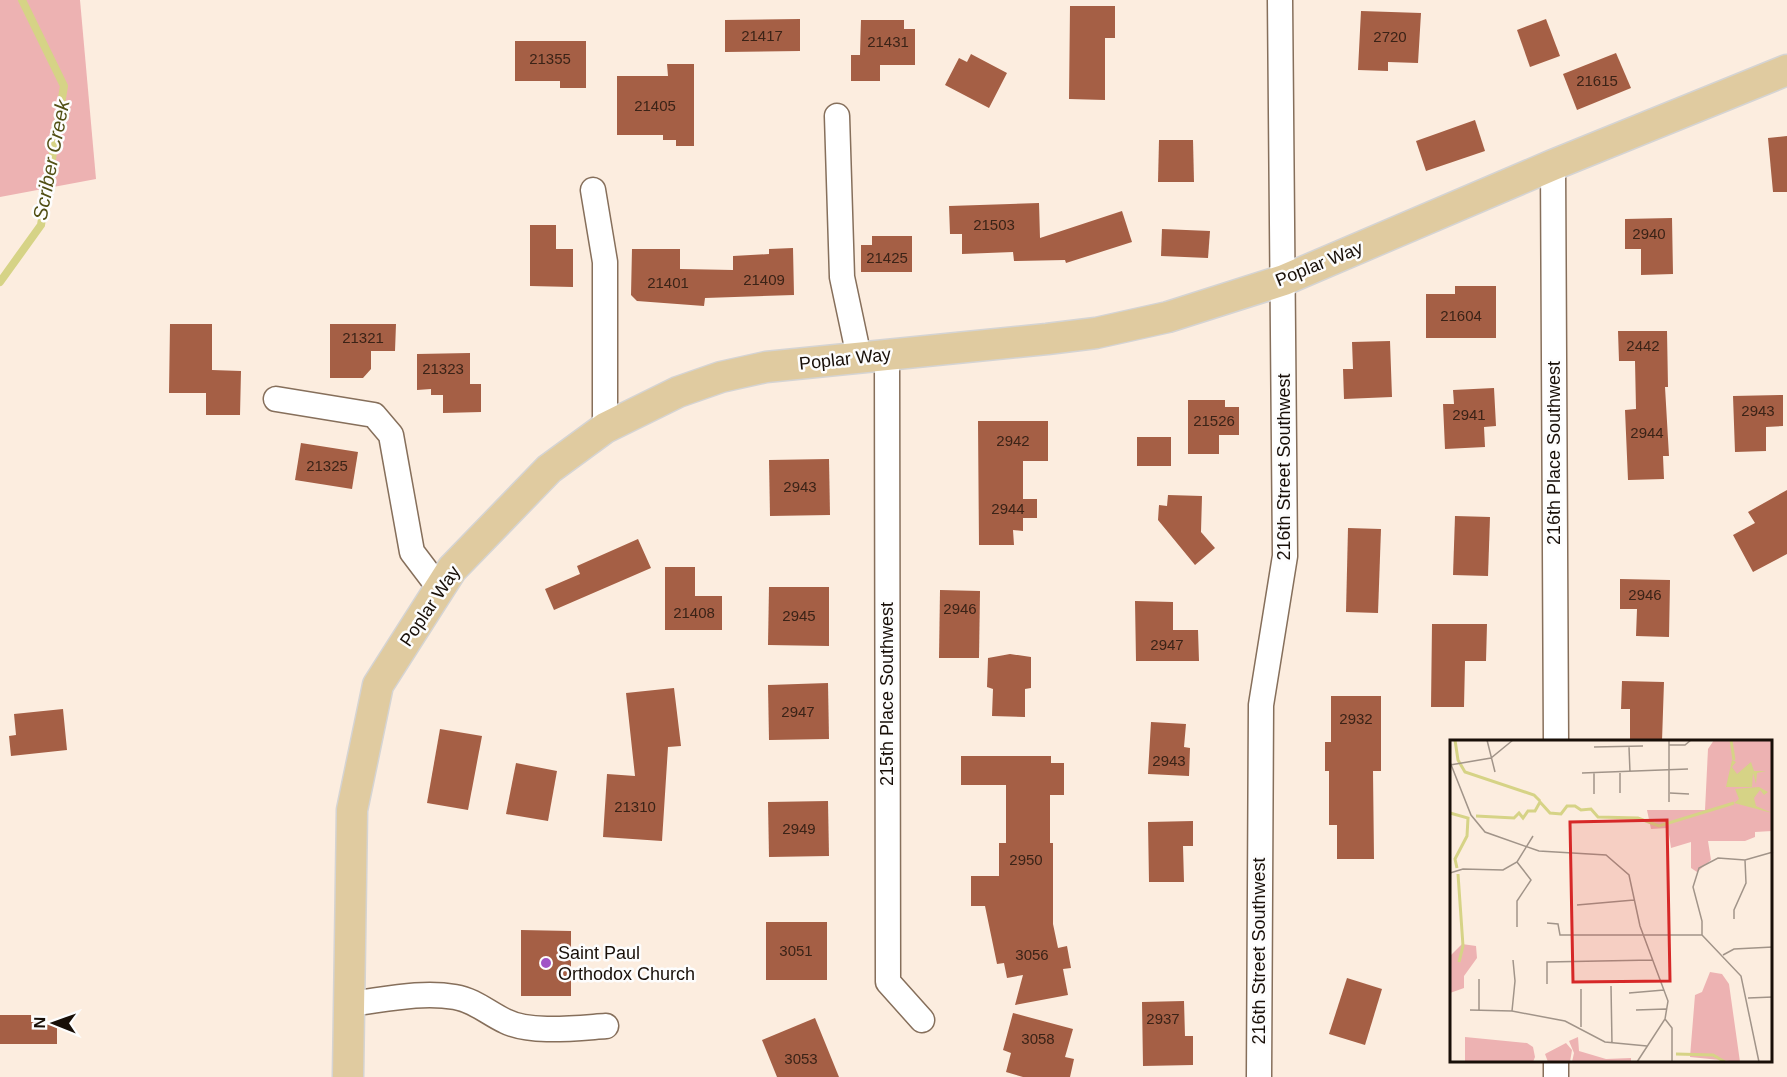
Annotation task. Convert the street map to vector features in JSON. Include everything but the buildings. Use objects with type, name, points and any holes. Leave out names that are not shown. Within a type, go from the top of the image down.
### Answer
[{"type":"main road","name":"Poplar Way","points":[[348,1077],[352,810],[378,685],[452,569],[549,469],[605,428],[678,392],[721,377],[766,367],[1096,333],[1168,318],[1284,280],[1552,165],[1787,70]]},
{"type":"street","name":"216th Street Southwest","points":[[1259,1077],[1261,705],[1286,556],[1280,0]]},
{"type":"street","name":"215th Place Southwest","points":[[837,117],[842,277],[873,356],[888,982],[922,1020]]},
{"type":"street","name":"216th Place Southwest","points":[[1552,165],[1556,740]]},
{"type":"street","points":[[593,190],[604,262],[605,428]]},
{"type":"street","points":[[276,399],[374,415],[391,435],[412,552],[440,589]]},
{"type":"street","points":[[349,1004],[433,994],[458,997],[483,1007],[506,1022],[525,1028],[606,1026]]},
{"type":"shaded area","points":[[0,0],[80,0],[96,179],[0,197]]},
{"type":"waterway","name":"Scriber Creek","points":[[0,282],[41,225],[64,86],[22,0]]},
{"type":"place","name":"Saint Paul Orthodox Church","points":[[546,963]]}]
